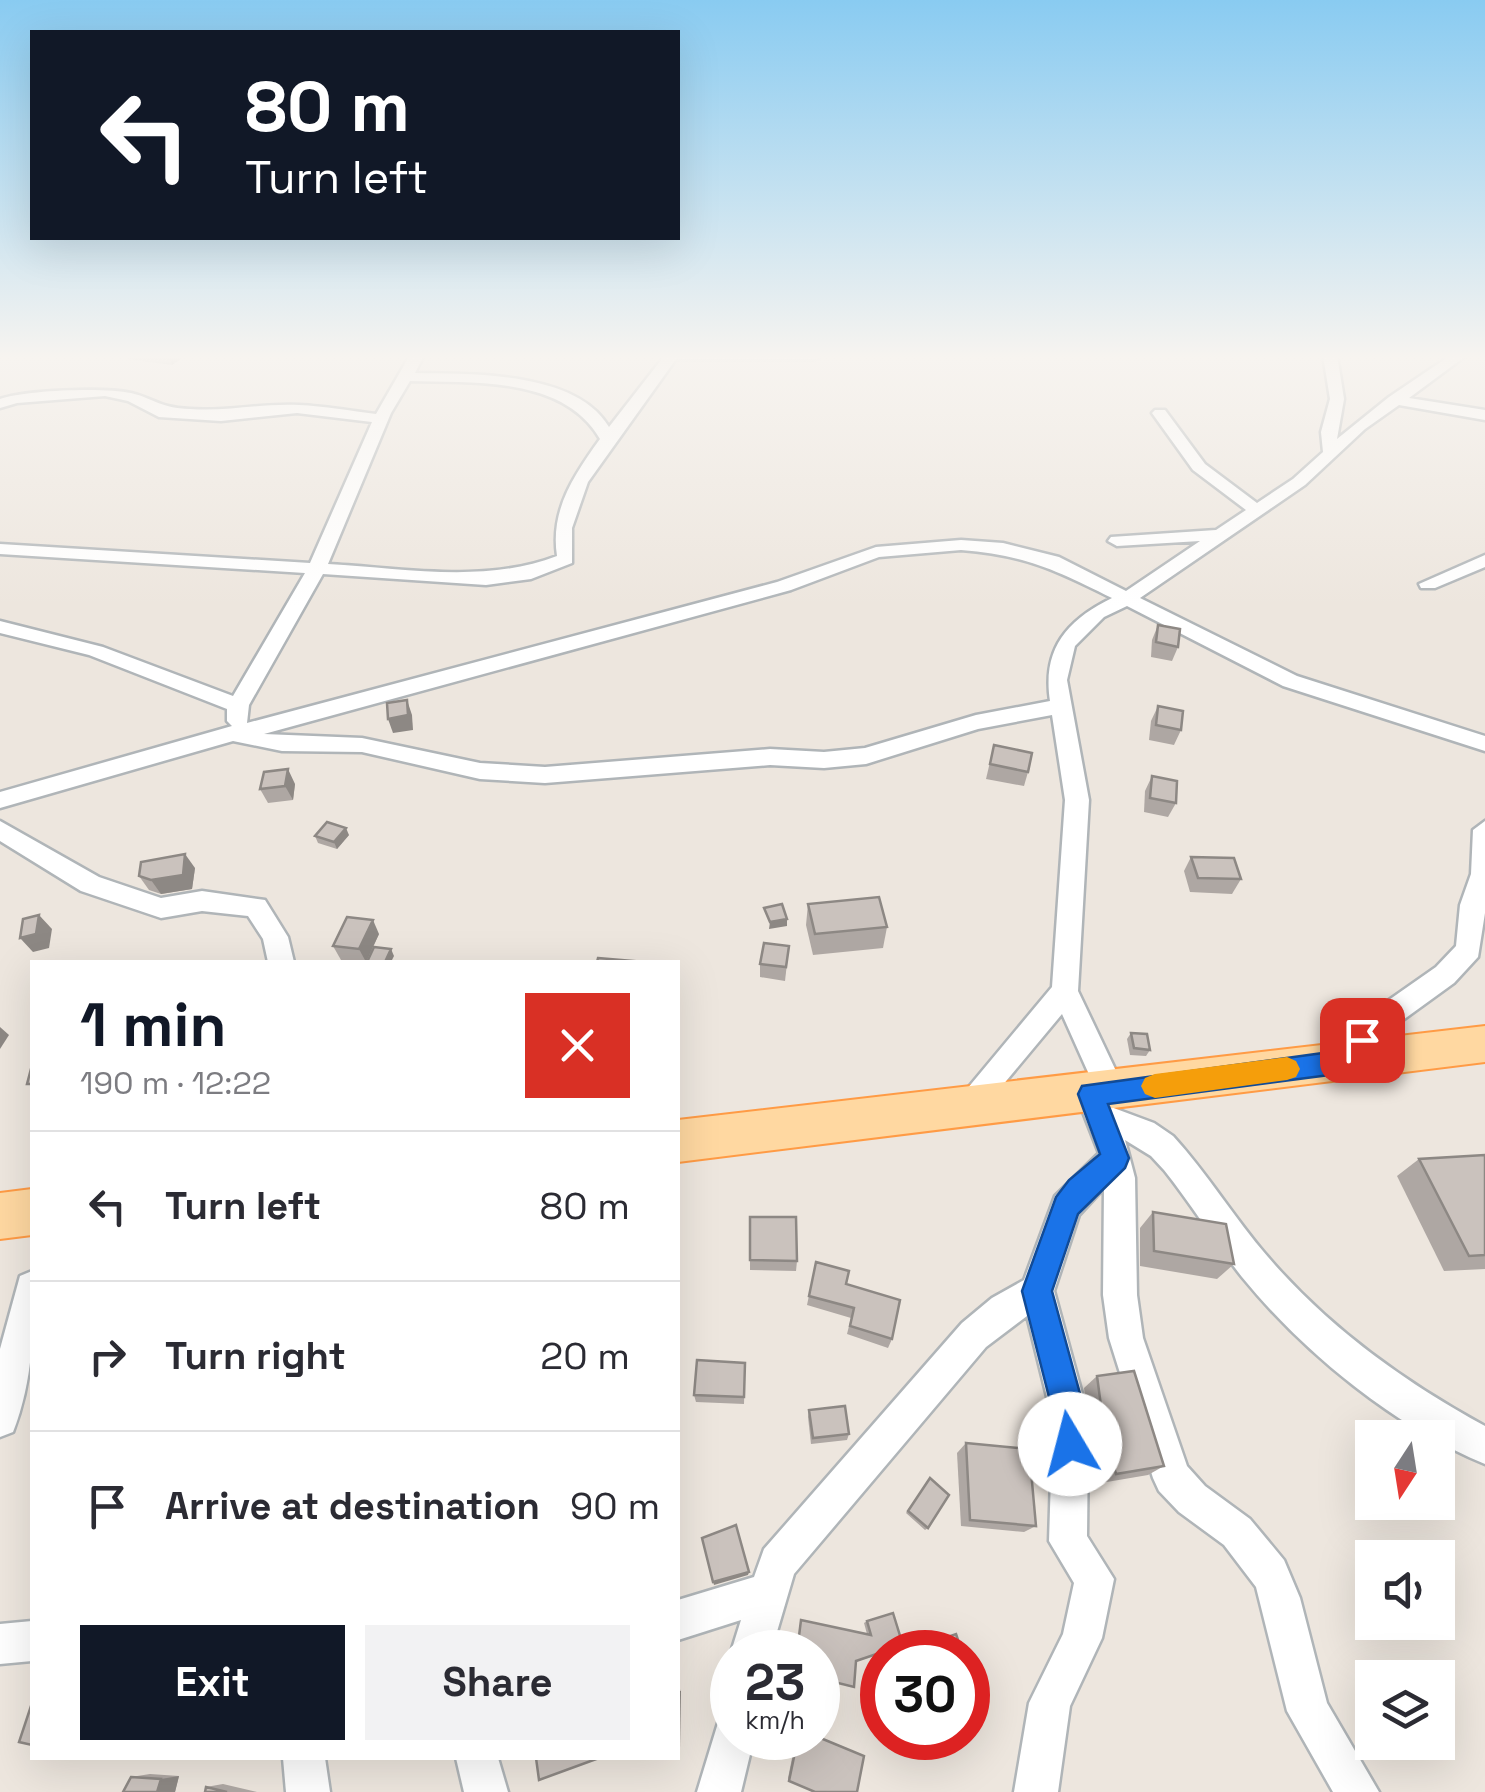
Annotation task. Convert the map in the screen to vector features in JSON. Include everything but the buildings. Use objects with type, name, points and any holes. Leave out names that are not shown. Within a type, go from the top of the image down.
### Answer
[{"type":"main road","points":[[680,1142],[966,1107],[1101,1101],[1485,1044]]},
{"type":"main road","points":[[0,1216],[30,1212]]},
{"type":"street","points":[[235,731],[238,705],[280,640],[317,571],[344,516],[374,439]]},
{"type":"street","points":[[1179,439],[1199,467],[1256,510]]},
{"type":"street","points":[[1329,439],[1330,451]]},
{"type":"street","points":[[1346,439],[1299,482],[1126,599],[1097,614],[1065,644],[1058,680],[1076,800],[1065,991],[1101,1101],[1120,1178],[1120,1295],[1126,1338],[1172,1478],[1192,1499],[1237,1532],[1270,1574],[1280,1598],[1308,1711],[1357,1792]]},
{"type":"street","points":[[0,549],[317,571],[513,578],[557,564],[567,556],[562,533],[570,504],[609,440]]},
{"type":"street","points":[[1117,540],[1184,539],[1223,532]]},
{"type":"street","points":[[0,800],[235,731],[277,724],[784,586],[857,558],[897,549],[961,545],[1032,554],[1072,569],[1290,681],[1485,744]]},
{"type":"street","points":[[1428,584],[1485,560]]},
{"type":"street","points":[[0,627],[96,651],[238,705]]},
{"type":"street","points":[[235,731],[260,742],[362,744],[480,771],[544,775],[770,757],[824,760],[866,756],[976,722],[1062,706]]},
{"type":"street","points":[[0,830],[90,884],[161,908],[202,901],[256,908],[275,937],[281,960]]},
{"type":"street","points":[[1337,1063],[1386,1016],[1445,976],[1469,950],[1473,905],[1483,874],[1485,830]]},
{"type":"street","points":[[966,1107],[1065,991]]},
{"type":"street","points":[[1101,1101],[1162,1146],[1254,1265],[1324,1339],[1424,1411],[1485,1446]]},
{"type":"street","points":[[1036,1792],[1050,1703],[1082,1638],[1094,1579],[1068,1541],[1070,1444],[1066,1401],[1037,1291],[1066,1206],[1115,1158]]},
{"type":"street","points":[[757,1630],[778,1563],[974,1334],[1037,1291]]},
{"type":"street","points":[[0,1419],[30,1296]]},
{"type":"street","points":[[680,1619],[768,1592]]},
{"type":"street","points":[[0,1644],[30,1640]]},
{"type":"street","points":[[304,1760],[308,1792]]},
{"type":"street","points":[[478,1760],[486,1792]]},
{"type":"street","points":[[719,1792],[727,1760]]},
{"type":"slow traffic","points":[[1155,1086],[1287,1069]]},
{"type":"route","points":[[1070,1444],[1066,1401],[1037,1291],[1066,1206],[1115,1158],[1091,1094],[1337,1063],[1362,1040]]}]
